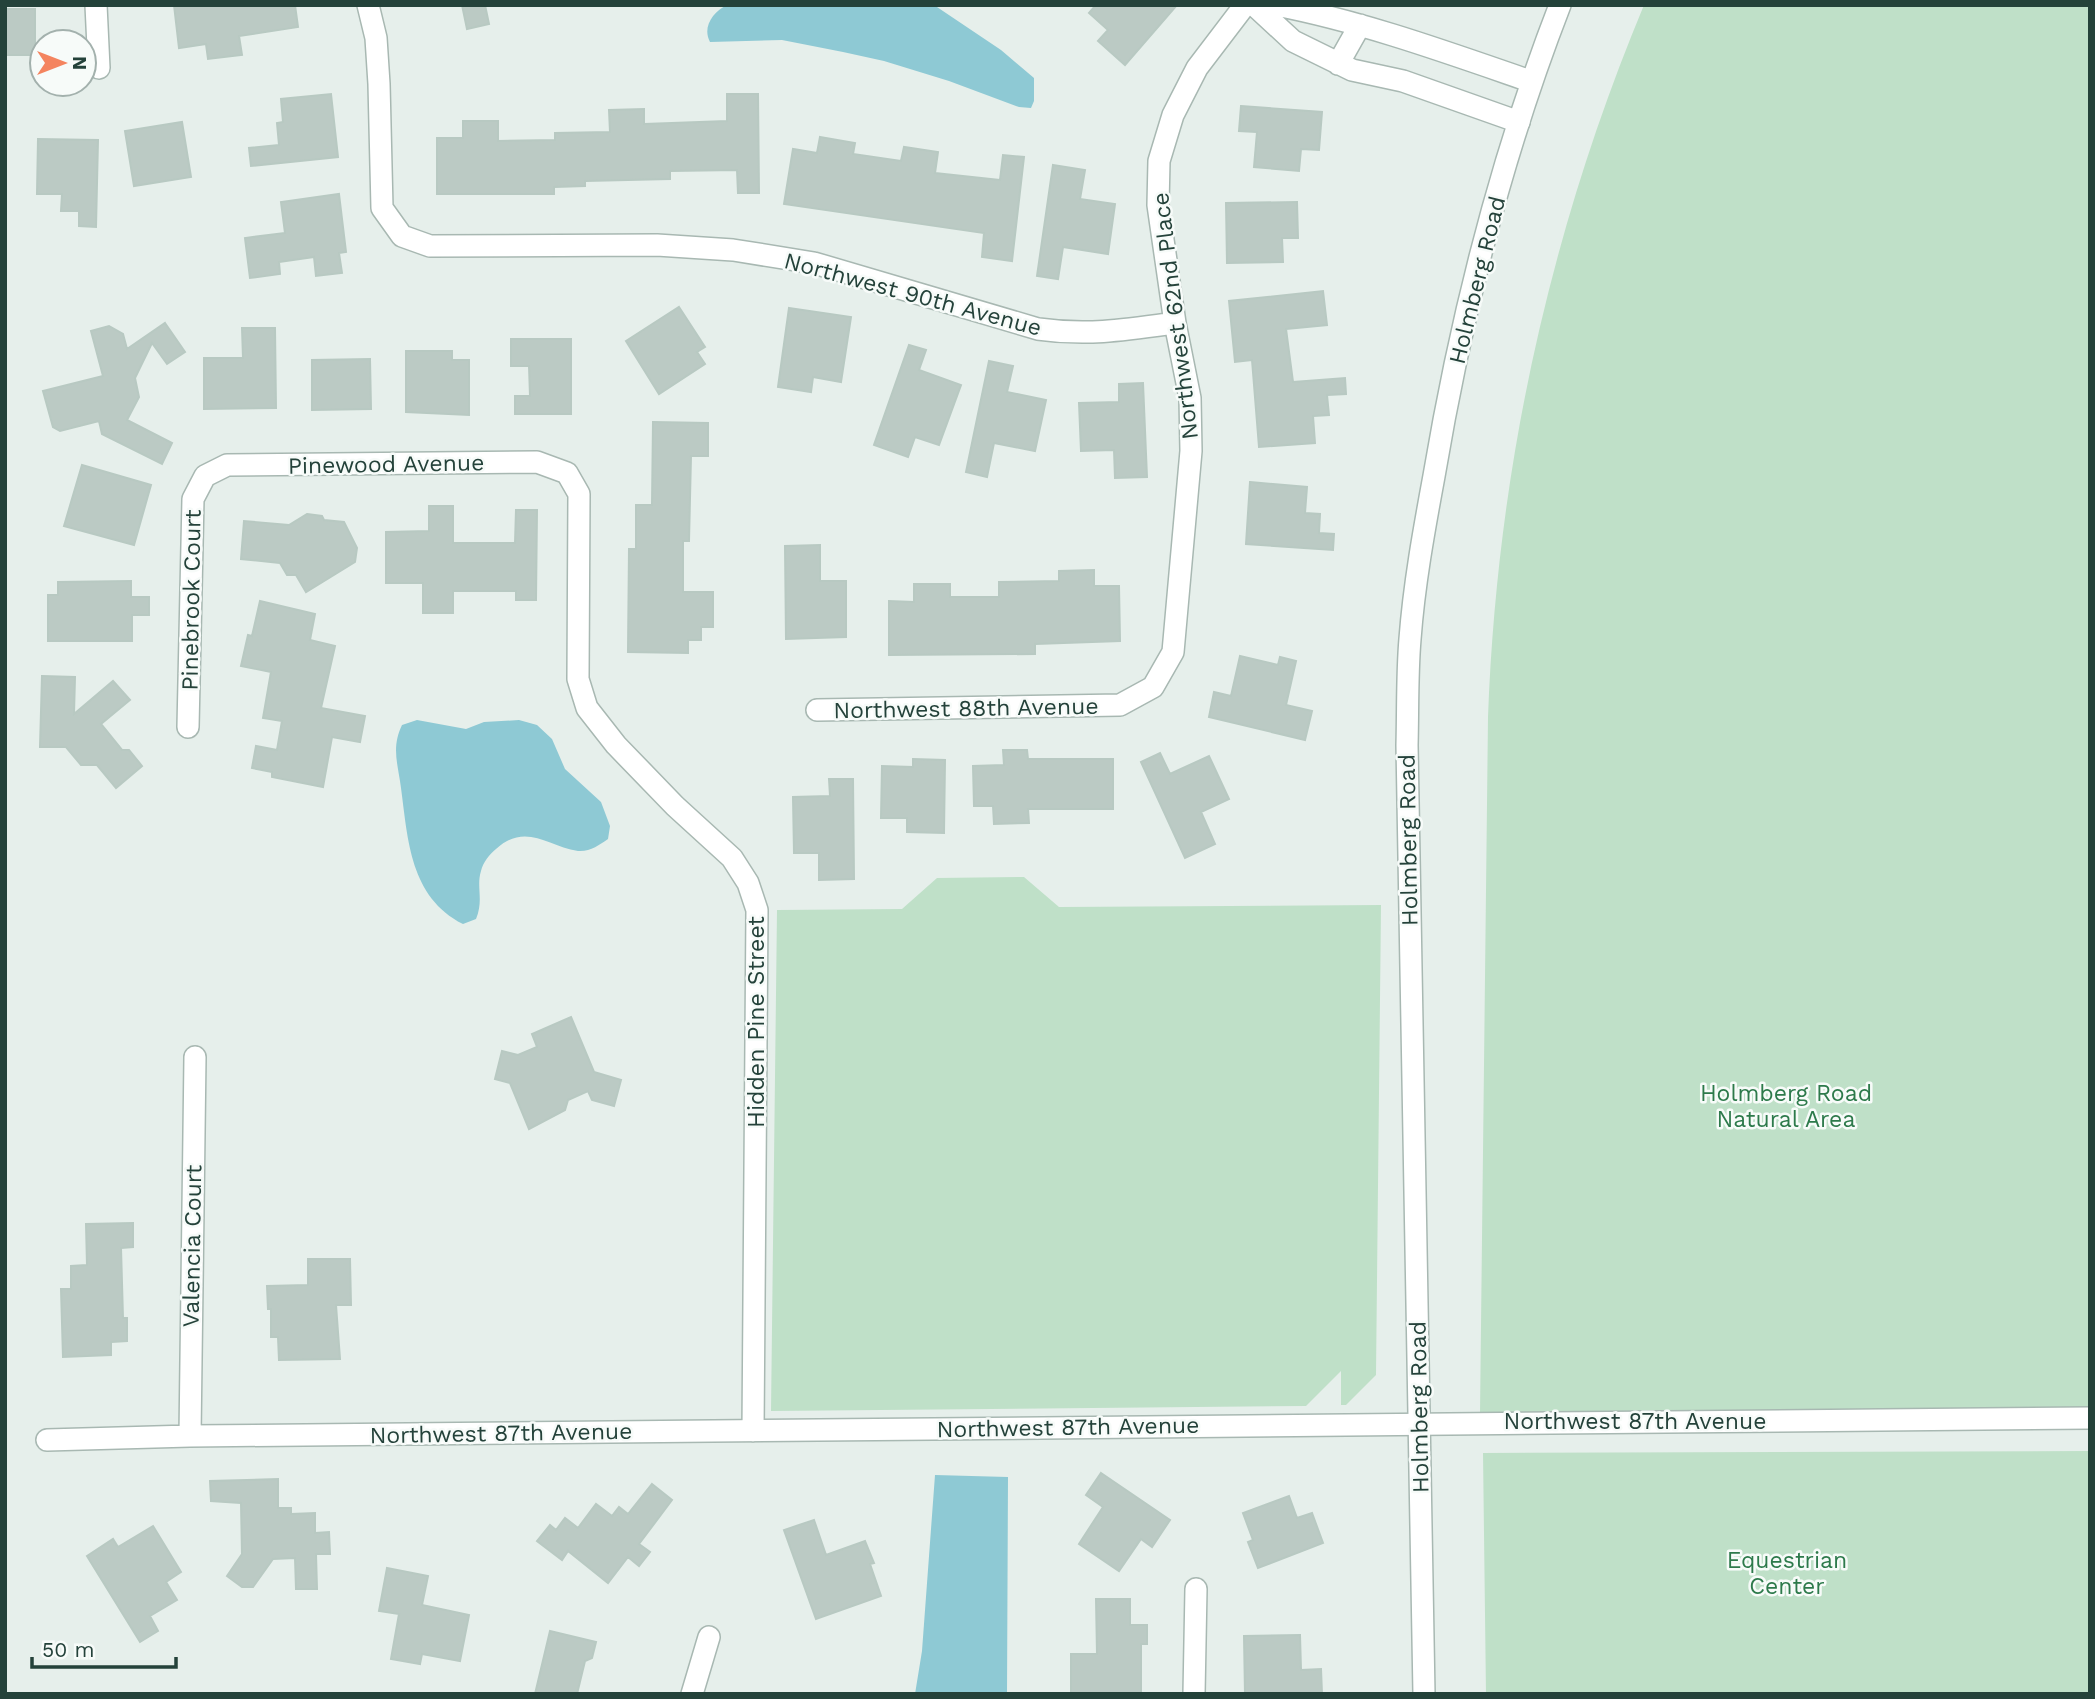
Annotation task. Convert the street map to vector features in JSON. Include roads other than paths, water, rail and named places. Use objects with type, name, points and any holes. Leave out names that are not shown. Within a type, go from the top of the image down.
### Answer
[{"type":"street","points":[[96,5],[99,68]]},
{"type":"street","name":"Northwest 90th Avenue","points":[[368,5],[376,38],[382,208],[402,236],[430,246],[657,245],[733,250],[814,263],[1038,329],[1084,333],[1174,323]]},
{"type":"street","name":"Northwest 62nd Place","points":[[1153,687],[1173,652],[1191,451],[1190,398],[1174,323],[1158,205],[1159,161],[1173,115],[1197,68],[1245,5]]},
{"type":"street","points":[[1255,5],[1293,41],[1338,64],[1352,70],[1403,81],[1519,122]]},
{"type":"street","points":[[1276,5],[1360,24],[1530,81]]},
{"type":"street","name":"Holmberg Road","points":[[1424,1694],[1407,745],[1410,640],[1420,554],[1443,418],[1477,268],[1530,81],[1560,5]]},
{"type":"street","points":[[1338,64],[1360,24]]},
{"type":"street","name":"Pinewood Avenue","points":[[205,476],[227,465],[537,462],[567,473]]},
{"type":"street","name":"Hidden Pine Street","points":[[567,473],[579,494],[578,679],[587,708],[616,745],[675,806],[732,858],[748,883],[758,910],[753,1431]]},
{"type":"street","name":"Pinebrook Court","points":[[188,727],[193,499],[205,476]]},
{"type":"street","name":"Northwest 88th Avenue","points":[[817,710],[1120,705],[1153,687]]},
{"type":"street","name":"Valencia Court","points":[[190,1436],[195,1057]]},
{"type":"street","name":"Northwest 87th Avenue","points":[[47,1440],[190,1436],[2090,1418]]},
{"type":"street","points":[[1194,1694],[1196,1590]]},
{"type":"street","points":[[692,1694],[709,1637]]},
{"type":"water","points":[[727,5],[934,5],[1001,50],[1034,78],[1034,101],[1031,108],[1019,107],[884,61],[782,40],[710,42],[707,31],[710,20]]},
{"type":"water","points":[[417,720],[466,729],[484,722],[519,720],[537,725],[552,739],[565,769],[601,802],[610,826],[608,839],[594,848],[582,851],[527,836],[507,841],[491,853],[483,864],[476,919],[463,924],[445,913],[422,883],[406,827],[396,749],[402,725]]},
{"type":"water","points":[[935,1475],[1008,1477],[1007,1694],[915,1694],[922,1651]]},
{"type":"park label","name":"Holmberg Road Natural Area","points":[[1786,1106]]},
{"type":"park label","name":"Equestrian Center","points":[[1787,1573]]}]
